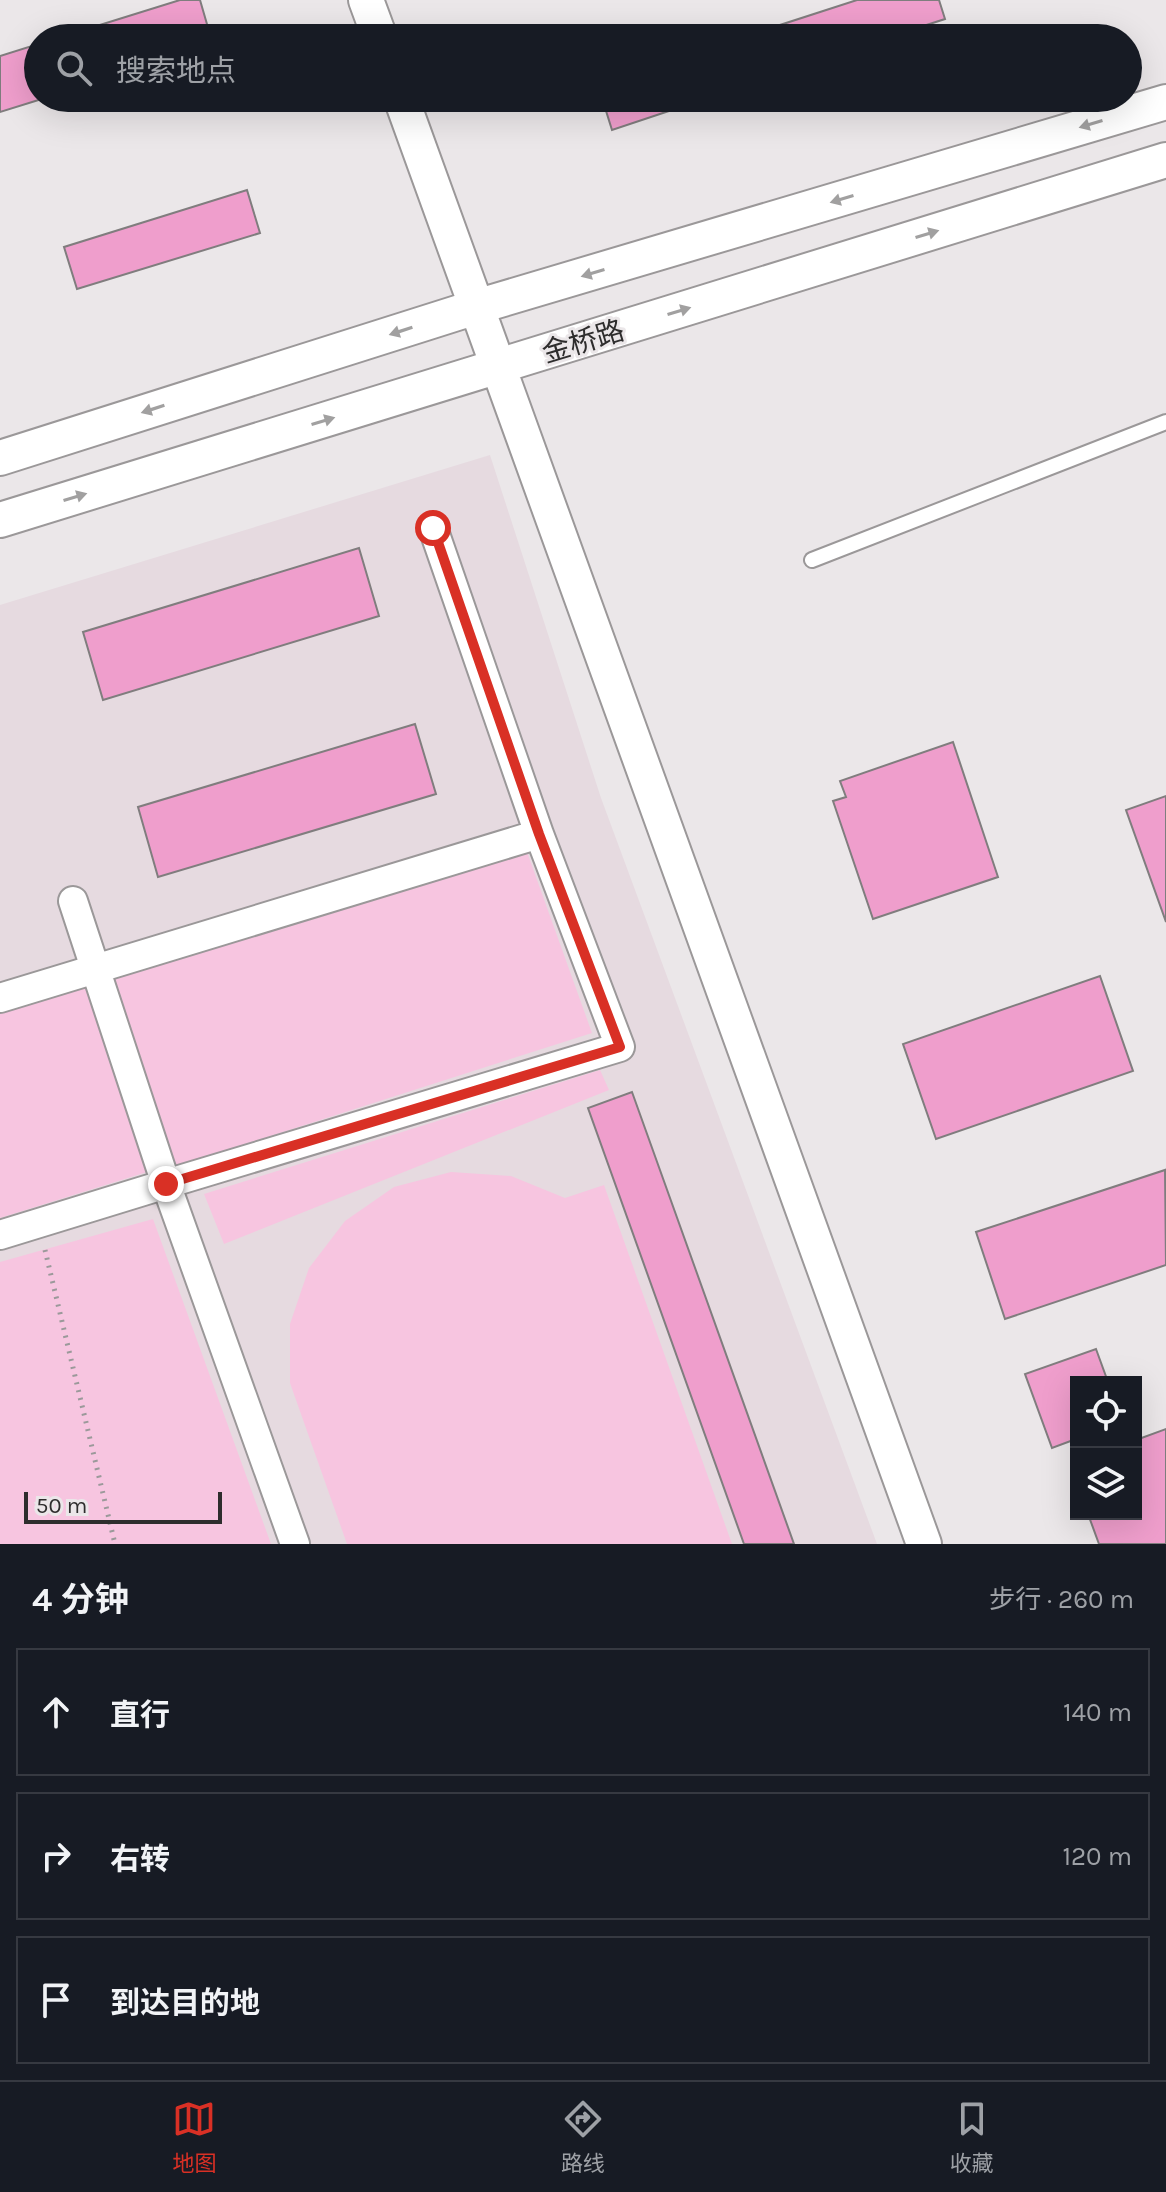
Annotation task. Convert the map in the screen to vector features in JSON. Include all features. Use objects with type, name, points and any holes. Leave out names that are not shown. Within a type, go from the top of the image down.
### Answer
[{"type":"street","points":[[366,0],[375,24]]},
{"type":"street","points":[[1142,109],[1166,102]]},
{"type":"street","points":[[406,112],[924,1544]]},
{"type":"street","points":[[0,458],[476,307],[1132,112]]},
{"type":"street","name":"金桥路","points":[[0,520],[1166,160]]},
{"type":"street","points":[[0,1235],[620,1047],[539,834],[433,528]]},
{"type":"street","points":[[0,998],[539,834]]},
{"type":"street","points":[[73,901],[166,1184],[295,1544]]},
{"type":"lane","points":[[812,560],[1166,422]]},
{"type":"path","points":[[45,1250],[115,1544]]},
{"type":"shaded area","points":[[490,455],[601,798],[877,1544],[0,1544],[0,605]]},
{"type":"shaded area","points":[[527,852],[592,1033],[170,1168],[107,973]]},
{"type":"shaded area","points":[[84,983],[147,1172],[0,1218],[0,1009]]},
{"type":"shaded area","points":[[600,1070],[609,1090],[224,1244],[204,1194]]},
{"type":"shaded area","points":[[451,1172],[511,1176],[565,1198],[604,1185],[732,1544],[347,1544],[290,1383],[290,1324],[309,1268],[345,1221],[394,1187]]},
{"type":"shaded area","points":[[153,1219],[271,1544],[0,1544],[0,1262]]},
{"type":"building","points":[[180,0],[200,0],[207,24],[103,24]]},
{"type":"building","points":[[857,0],[939,0],[945,19],[929,24],[783,24]]},
{"type":"building","points":[[24,48],[24,105],[0,112],[0,56]]},
{"type":"building","points":[[606,112],[666,112],[612,130]]},
{"type":"building","points":[[247,190],[260,233],[77,289],[64,247]]},
{"type":"building","points":[[359,548],[379,616],[103,700],[83,632]]},
{"type":"building","points":[[415,724],[436,794],[158,877],[138,807]]},
{"type":"building","points":[[953,742],[998,877],[873,919],[833,801],[846,797],[840,781]]},
{"type":"building","points":[[1166,796],[1166,922],[1126,810]]},
{"type":"building","points":[[1100,976],[1133,1071],[936,1139],[903,1044]]},
{"type":"building","points":[[632,1092],[794,1544],[744,1544],[588,1108]]},
{"type":"building","points":[[1165,1170],[1166,1265],[1005,1319],[976,1232]]},
{"type":"building","points":[[1096,1349],[1106,1376],[1070,1376],[1070,1441],[1052,1448],[1025,1374]]},
{"type":"building","points":[[1166,1429],[1166,1544],[1099,1544],[1090,1520],[1142,1520],[1142,1438]]},
{"type":"route","points":[[166,1184],[620,1047],[539,834],[433,528]]}]
